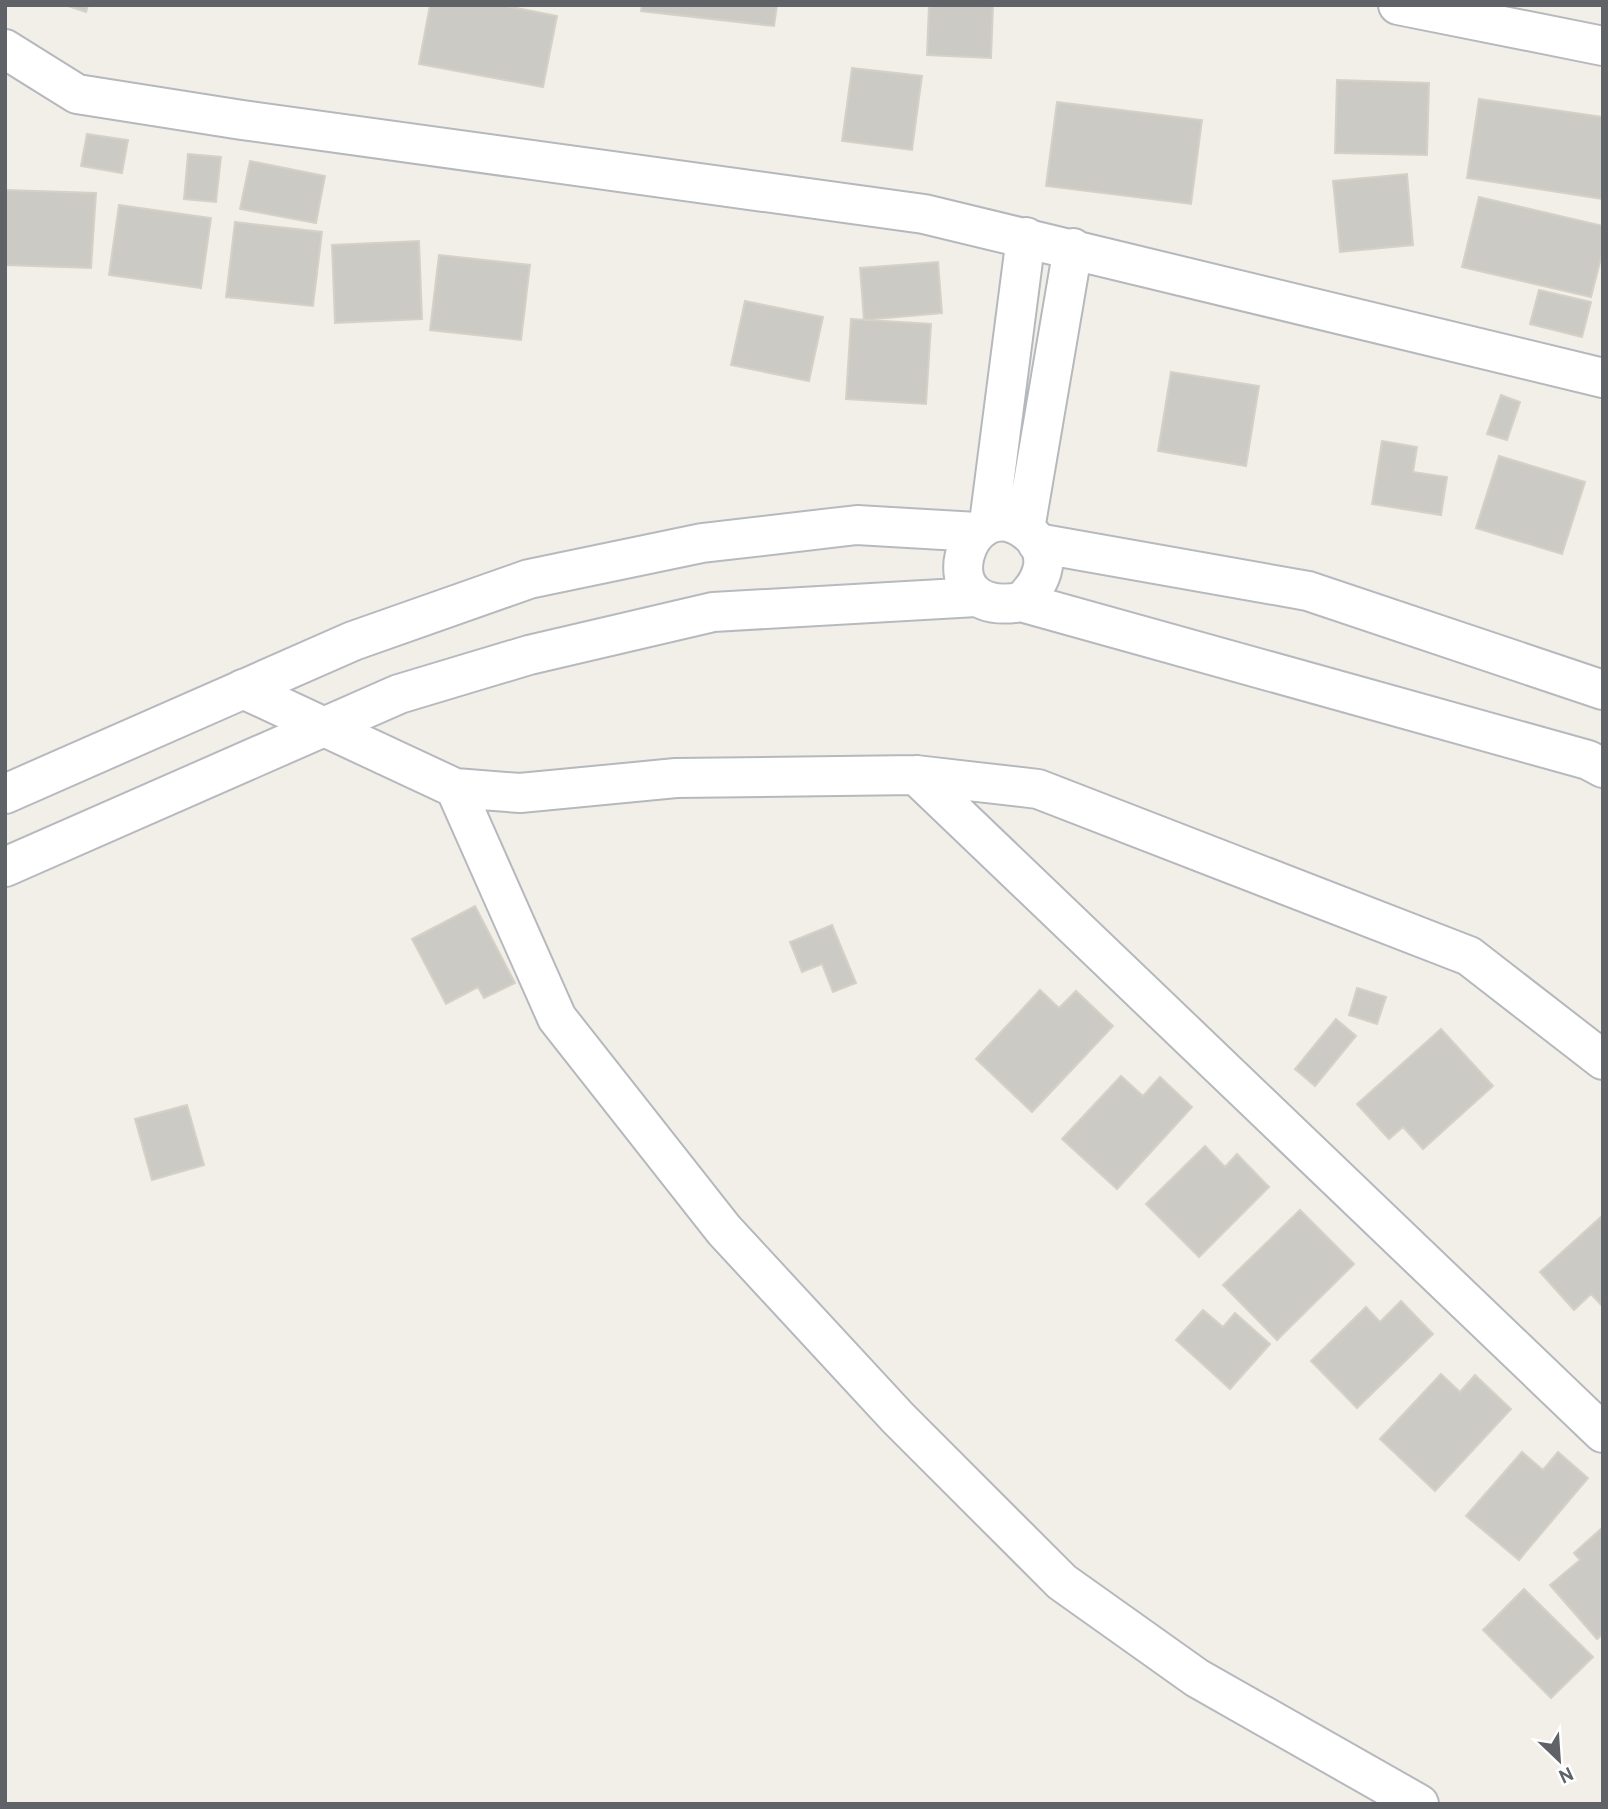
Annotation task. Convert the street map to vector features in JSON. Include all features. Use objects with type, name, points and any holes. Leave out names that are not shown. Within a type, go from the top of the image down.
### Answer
[{"type":"street","points":[[1398,5],[1603,46]]},
{"type":"street","points":[[5,49],[77,94],[256,122],[924,214],[1603,378]]},
{"type":"street","points":[[1007,532],[1026,237]]},
{"type":"street","points":[[1007,532],[1073,248]]},
{"type":"street","points":[[5,794],[353,641],[529,579],[702,543],[857,525],[1007,532],[1308,591],[1603,690]]},
{"type":"street","points":[[976,597],[963,577],[963,552],[1007,532]]},
{"type":"street","points":[[1007,532],[1044,565],[1038,586],[1021,602]]},
{"type":"street","points":[[5,867],[399,694],[529,655],[713,612],[976,597],[998,606],[1021,602],[1588,760],[1603,768]]},
{"type":"street","points":[[243,689],[455,788],[520,793],[676,778],[916,775],[1038,789],[1469,956],[1603,1059]]},
{"type":"street","points":[[916,775],[1603,1433]]},
{"type":"street","points":[[455,788],[557,1018],[724,1230],[898,1418],[1062,1582],[1197,1678],[1419,1804]]},
{"type":"building","points":[[65,5],[88,5],[86,12]]},
{"type":"building","points":[[430,5],[501,5],[557,16],[543,87],[419,64]]},
{"type":"building","points":[[642,5],[777,5],[774,26],[641,11]]},
{"type":"building","points":[[929,5],[993,5],[991,58],[927,55]]},
{"type":"building","points":[[852,68],[922,76],[912,150],[842,141]]},
{"type":"building","points":[[1337,80],[1429,83],[1427,155],[1335,153]]},
{"type":"building","points":[[1479,99],[1603,117],[1603,199],[1467,178]]},
{"type":"building","points":[[1057,102],[1202,120],[1191,204],[1046,186]]},
{"type":"building","points":[[87,134],[128,140],[122,173],[81,166]]},
{"type":"building","points":[[188,154],[221,157],[216,202],[184,199]]},
{"type":"building","points":[[250,161],[325,176],[316,223],[240,209]]},
{"type":"building","points":[[1407,174],[1413,245],[1340,252],[1333,181]]},
{"type":"building","points":[[6,190],[96,193],[91,268],[5,265]]},
{"type":"building","points":[[1479,197],[1603,226],[1603,250],[1591,297],[1462,267]]},
{"type":"building","points":[[119,205],[211,218],[201,288],[109,275]]},
{"type":"building","points":[[235,222],[322,232],[313,306],[226,297]]},
{"type":"building","points":[[419,241],[422,319],[335,323],[332,245]]},
{"type":"building","points":[[439,255],[530,265],[521,340],[430,330]]},
{"type":"building","points":[[938,262],[942,313],[864,320],[860,268]]},
{"type":"building","points":[[1539,290],[1591,302],[1582,337],[1530,324]]},
{"type":"building","points":[[745,301],[823,317],[809,381],[731,365]]},
{"type":"building","points":[[851,319],[931,324],[926,404],[846,399]]},
{"type":"building","points":[[1171,372],[1259,386],[1246,466],[1158,451]]},
{"type":"building","points":[[1501,395],[1520,402],[1507,440],[1487,434]]},
{"type":"building","points":[[1382,441],[1417,447],[1413,472],[1447,477],[1441,515],[1372,504]]},
{"type":"building","points":[[1499,456],[1585,482],[1562,554],[1476,528]]},
{"type":"building","points":[[475,906],[515,983],[484,998],[478,987],[446,1004],[412,939]]},
{"type":"building","points":[[832,925],[856,983],[833,992],[822,964],[802,972],[790,942]]},
{"type":"building","points":[[1357,988],[1386,997],[1377,1024],[1349,1015]]},
{"type":"building","points":[[1040,990],[1059,1008],[1076,991],[1113,1026],[1032,1112],[976,1059]]},
{"type":"building","points":[[1336,1019],[1356,1036],[1315,1086],[1295,1069]]},
{"type":"building","points":[[1441,1029],[1493,1086],[1423,1149],[1403,1127],[1389,1139],[1357,1104]]},
{"type":"building","points":[[1121,1076],[1143,1096],[1160,1077],[1192,1107],[1117,1189],[1062,1139]]},
{"type":"building","points":[[187,1105],[204,1165],[152,1180],[135,1119]]},
{"type":"building","points":[[1205,1146],[1225,1167],[1237,1154],[1269,1187],[1199,1257],[1146,1204]]},
{"type":"building","points":[[1300,1210],[1354,1264],[1277,1340],[1223,1285]]},
{"type":"building","points":[[1603,1215],[1603,1307],[1591,1294],[1574,1310],[1540,1272]]},
{"type":"building","points":[[1401,1301],[1433,1334],[1357,1408],[1311,1361],[1366,1307],[1380,1322]]},
{"type":"building","points":[[1203,1310],[1223,1327],[1235,1313],[1270,1344],[1230,1389],[1176,1340]]},
{"type":"building","points":[[1441,1374],[1460,1392],[1475,1375],[1511,1409],[1435,1491],[1380,1439]]},
{"type":"building","points":[[1522,1452],[1543,1470],[1558,1452],[1588,1478],[1519,1560],[1466,1516]]},
{"type":"building","points":[[1603,1527],[1603,1634],[1597,1639],[1550,1585],[1580,1560],[1574,1553]]},
{"type":"building","points":[[1524,1589],[1593,1657],[1551,1698],[1483,1630]]}]
